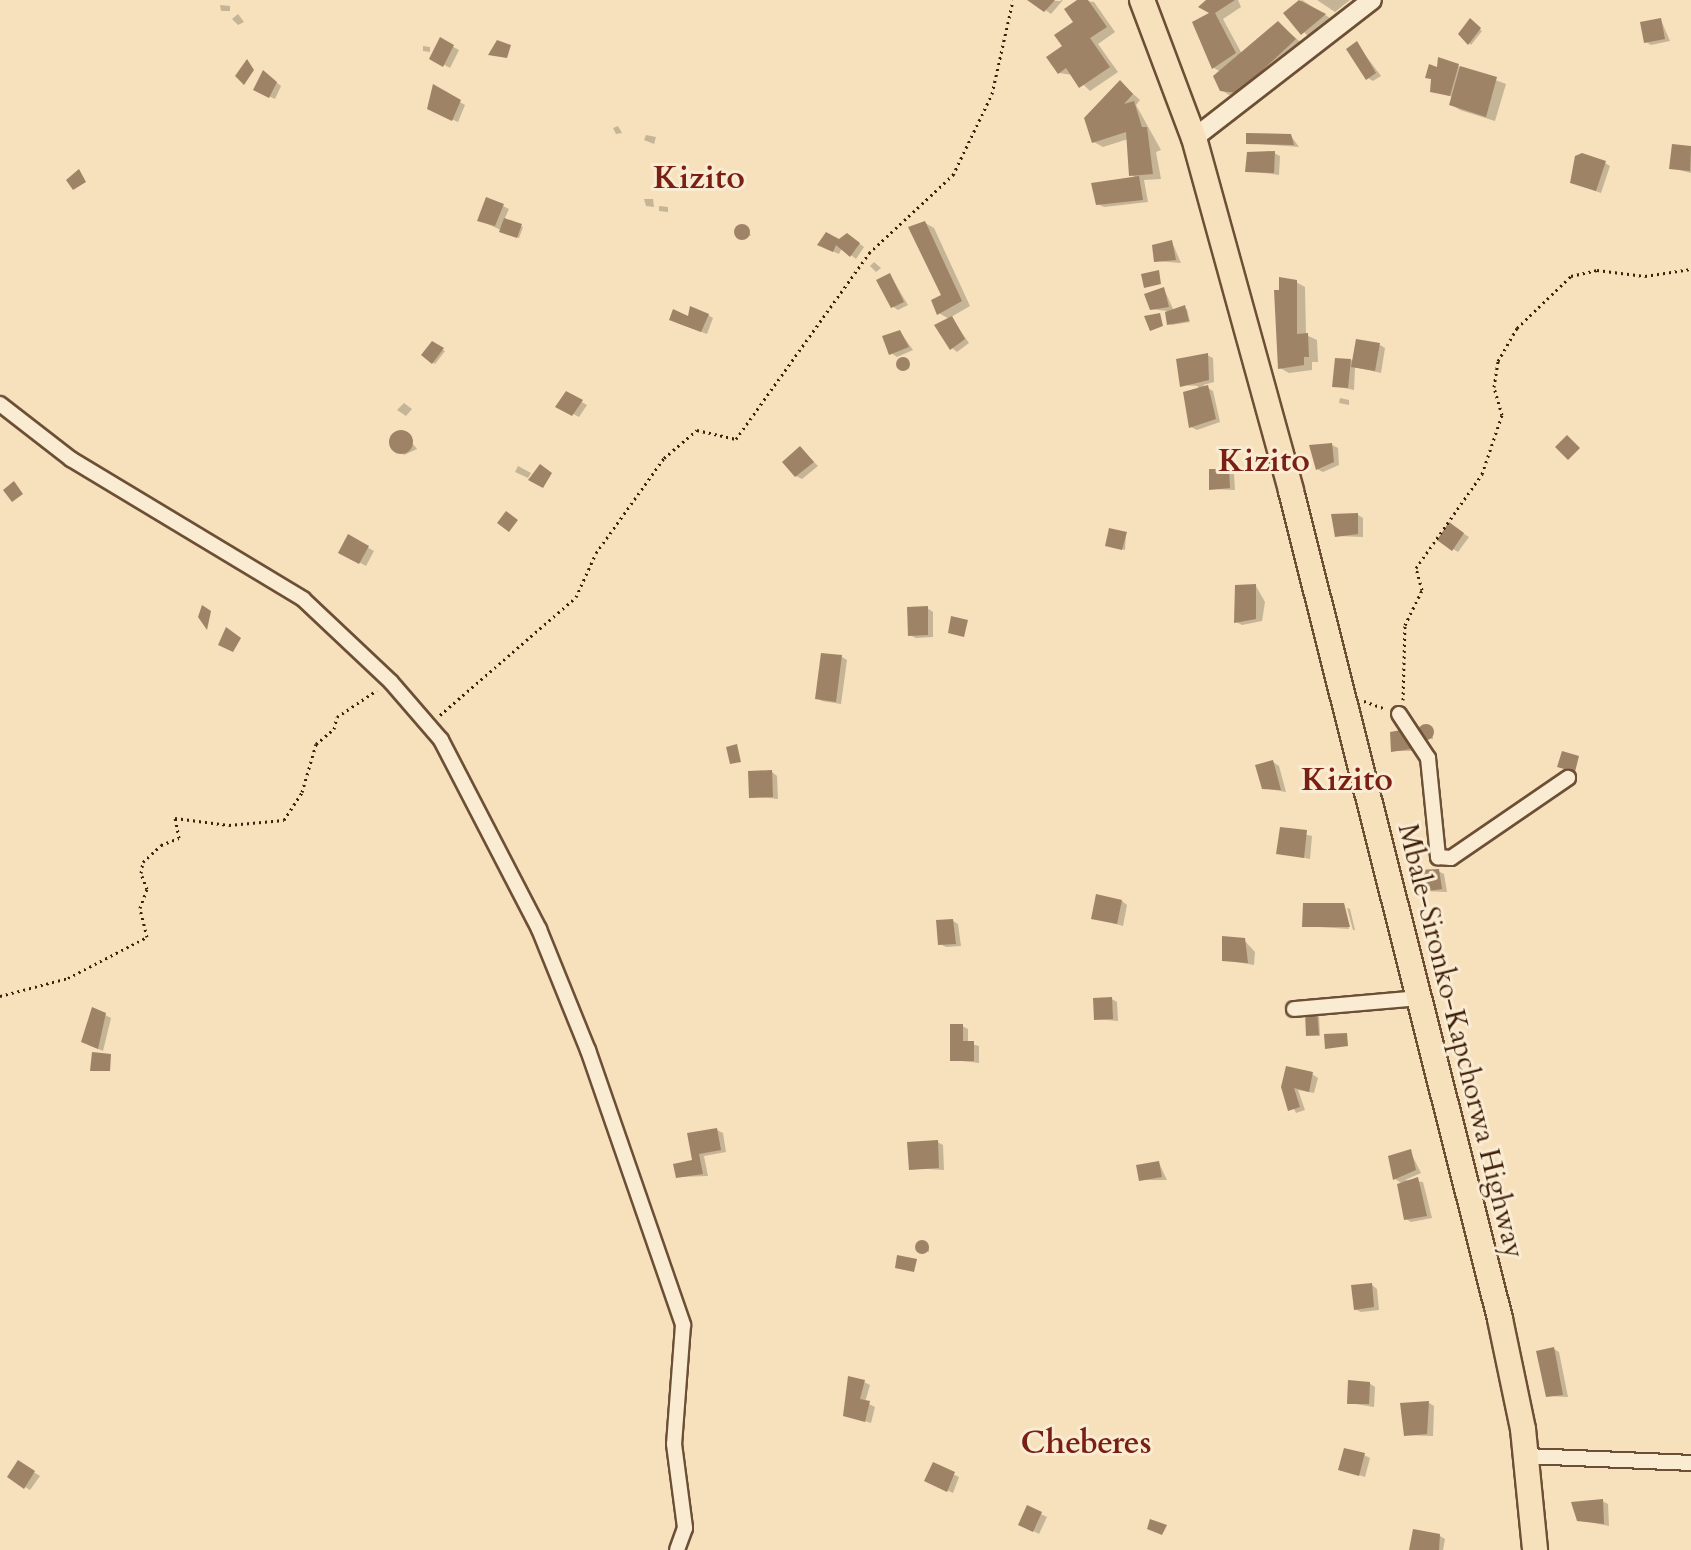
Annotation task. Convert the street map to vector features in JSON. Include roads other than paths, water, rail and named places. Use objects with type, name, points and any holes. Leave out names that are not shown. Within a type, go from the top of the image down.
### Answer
[{"type":"main road","name":"Mbale-Sironko-Kapchorwa Highway","points":[[1142,0],[1194,138],[1342,693],[1500,1319],[1526,1456],[1535,1550]]},
{"type":"street","points":[[1194,138],[1372,0]]},
{"type":"street","points":[[0,404],[71,459],[303,599],[391,682],[441,740],[539,929],[588,1050],[683,1325],[674,1444],[685,1528],[677,1550]]},
{"type":"street","points":[[1399,714],[1428,758],[1438,857],[1451,858],[1568,778]]},
{"type":"street","points":[[1294,1009],[1419,998]]},
{"type":"street","points":[[1526,1456],[1691,1463]]},
{"type":"district","name":"Kizito","points":[[699,178]]},
{"type":"district","name":"Kizito","points":[[1264,461]]},
{"type":"district","name":"Kizito","points":[[1347,780]]},
{"type":"district","name":"Cheberes","points":[[1086,1443]]}]
